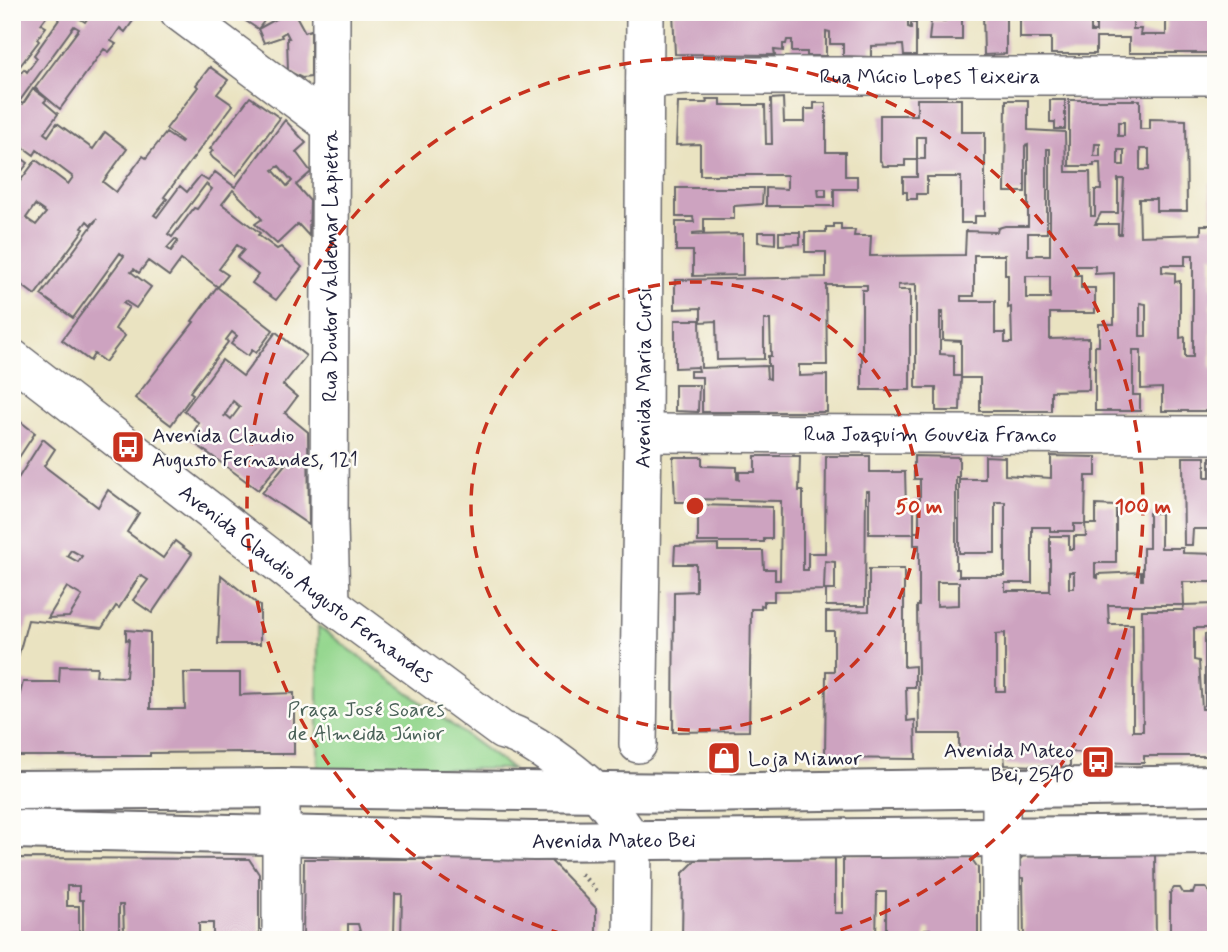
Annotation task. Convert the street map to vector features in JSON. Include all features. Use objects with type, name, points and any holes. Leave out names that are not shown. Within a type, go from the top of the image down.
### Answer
[{"type":"main road","points":[[12,790],[281,788],[693,793],[1216,785]]},
{"type":"main road","name":"Avenida Mateo Bei","points":[[12,829],[549,841],[1216,835]]},
{"type":"street","points":[[179,12],[330,125]]},
{"type":"street","name":"Rua Doutor Valdemar Lapietra","points":[[331,12],[331,604]]},
{"type":"street","name":"Avenida Maria Cursi","points":[[638,744],[645,12]]},
{"type":"street","name":"Rua Múcio Lopes Teixeira","points":[[645,79],[688,76],[1216,76]]},
{"type":"street","name":"Avenida Claudio Augusto Fernandes","points":[[12,358],[331,604],[503,732],[514,733],[536,745],[578,792],[633,840]]},
{"type":"street","name":"Rua Joaquim Gouveia Franco","points":[[643,433],[1216,435]]},
{"type":"street","points":[[281,788],[281,940]]},
{"type":"street","points":[[1001,788],[1001,940]]},
{"type":"street","points":[[632,933],[633,840]]},
{"type":"path","points":[[549,841],[632,933]]},
{"type":"green space","name":"Praça José Soares de Almeida Júnior","points":[[318,626],[512,769],[318,769]]},
{"type":"building","points":[[12,12],[50,12],[41,24],[46,27],[37,39],[39,41],[20,66],[17,64],[12,70],[12,33],[15,30],[12,28]]},
{"type":"building","points":[[59,12],[84,12],[79,18],[85,22],[92,12],[138,14],[125,32],[120,28],[111,41],[116,44],[109,52],[104,49],[60,109],[35,88],[79,29],[74,26],[19,102],[23,104],[33,89],[47,99],[44,102],[58,114],[44,133],[48,136],[57,123],[93,149],[105,132],[127,149],[103,182],[116,192],[143,156],[146,158],[166,133],[181,143],[182,141],[166,129],[210,67],[228,80],[217,94],[233,105],[164,197],[167,199],[154,215],[157,217],[180,186],[187,192],[200,176],[208,181],[215,172],[235,187],[285,120],[306,143],[296,152],[311,172],[296,185],[310,201],[309,236],[298,224],[277,244],[255,224],[262,219],[233,190],[222,204],[277,249],[281,247],[302,267],[276,300],[252,283],[258,275],[237,258],[244,250],[237,245],[219,269],[228,275],[218,287],[181,260],[169,276],[148,261],[139,273],[134,269],[131,272],[151,287],[136,308],[125,301],[123,303],[129,307],[115,329],[125,336],[105,362],[94,354],[90,361],[62,340],[124,256],[120,253],[73,318],[41,295],[97,219],[91,225],[87,221],[82,228],[84,229],[35,295],[12,278],[12,192],[36,160],[68,184],[73,177],[37,150],[34,155],[20,145],[12,156],[12,78],[16,80],[24,69],[27,72],[37,58],[34,55],[63,14]],"holes":[[[279,166],[292,181],[287,186],[273,170]],[[206,184],[212,189],[172,237],[168,234]],[[35,205],[46,213],[36,225],[26,218]],[[175,239],[178,241],[171,251],[167,248]]]},
{"type":"building","points":[[232,12],[271,12],[258,29]]},
{"type":"building","points":[[275,12],[294,12],[305,32],[311,30],[311,77],[302,78],[288,71],[289,38],[286,32],[282,37],[264,43],[258,29],[278,18]]},
{"type":"building","points":[[673,12],[908,12],[908,27],[911,28],[911,23],[916,23],[916,56],[904,56],[903,45],[871,46],[871,57],[843,56],[843,44],[830,44],[830,32],[826,31],[826,56],[807,56],[807,52],[792,52],[792,40],[783,44],[783,51],[774,50],[775,55],[675,54]]},
{"type":"building","points":[[945,12],[962,12],[962,40],[929,40],[931,21],[945,21]]},
{"type":"building","points":[[983,12],[1006,12],[1006,54],[984,55]]},
{"type":"building","points":[[1020,12],[1038,12],[1038,15],[1045,15],[1044,12],[1091,12],[1091,32],[1096,32],[1096,12],[1133,12],[1133,29],[1141,29],[1140,35],[1166,35],[1166,12],[1216,12],[1216,53],[1129,53],[1129,38],[1096,38],[1096,54],[1051,54],[1051,38],[1020,38]]},
{"type":"building","points":[[1144,12],[1162,12],[1162,16],[1144,16]]},
{"type":"building","points":[[250,97],[280,118],[236,176],[213,158],[210,154],[213,150],[210,149]]},
{"type":"building","points":[[783,98],[784,122],[805,122],[805,109],[814,109],[814,103],[826,103],[826,152],[845,152],[845,176],[857,176],[857,189],[834,189],[834,206],[766,206],[766,188],[787,189],[787,175],[700,175],[700,144],[676,145],[678,103],[707,103],[706,99],[721,99],[721,105],[765,105],[766,144],[772,144],[771,99]],"holes":[[[818,189],[826,189],[826,197],[819,197]]]},
{"type":"building","points":[[917,99],[961,99],[961,132],[985,132],[985,216],[975,216],[975,223],[961,223],[961,177],[927,177],[927,194],[917,194],[917,199],[907,199],[907,192],[903,192],[903,177],[917,177],[917,160],[905,160],[905,166],[883,166],[880,161],[880,115],[917,115]],"holes":[[[917,137],[925,137],[925,159],[917,159]]]},
{"type":"building","points":[[1006,100],[1028,100],[1028,130],[1065,132],[1066,172],[1090,172],[1091,216],[1095,216],[1095,190],[1101,190],[1100,163],[1094,163],[1094,166],[1069,166],[1069,100],[1140,100],[1140,129],[1150,129],[1150,119],[1186,120],[1187,211],[1156,211],[1156,199],[1139,199],[1140,236],[1201,234],[1201,225],[1216,225],[1216,256],[1211,255],[1211,287],[1216,287],[1216,300],[1211,300],[1211,368],[1216,368],[1216,411],[1162,411],[1162,388],[1141,389],[1141,350],[1133,350],[1133,395],[1140,395],[1140,411],[1095,411],[1095,346],[1099,346],[1099,324],[1114,324],[1114,273],[1095,274],[1095,266],[1075,266],[1075,275],[1081,275],[1081,288],[1095,288],[1095,313],[1050,313],[1050,339],[1089,338],[1089,390],[1051,391],[1051,411],[980,411],[980,378],[961,378],[960,411],[936,411],[936,388],[916,388],[916,284],[898,285],[898,290],[910,290],[910,390],[862,390],[862,290],[867,290],[867,285],[826,285],[827,365],[799,365],[799,376],[827,375],[827,412],[702,412],[702,377],[690,377],[690,371],[699,371],[698,367],[675,368],[675,320],[700,320],[701,368],[766,366],[767,378],[770,379],[770,320],[764,320],[764,359],[717,360],[716,321],[701,322],[701,308],[675,309],[675,280],[826,277],[826,252],[805,252],[805,232],[826,232],[826,227],[834,227],[834,224],[841,224],[841,230],[855,230],[854,236],[871,236],[870,256],[965,255],[966,231],[997,232],[998,228],[1005,226],[1028,226],[1028,145],[1025,146],[1025,192],[1005,192]],"holes":[[[1118,122],[1124,122],[1124,136],[1118,136]],[[1095,144],[1100,144],[1100,156],[1094,156]],[[1047,149],[1050,149],[1050,255],[1028,255],[1028,233],[1047,233]],[[1140,149],[1149,149],[1149,170],[1140,170]],[[1118,150],[1124,150],[1124,165],[1118,165]],[[1118,179],[1124,179],[1121,234],[1118,234],[1118,224],[1095,224],[1101,213],[1118,213]],[[974,255],[1005,255],[1012,343],[1005,343],[1005,333],[995,333],[995,301],[961,301],[961,296],[974,296]],[[1185,255],[1193,255],[1193,357],[1185,357],[1185,337],[1180,338],[1180,281],[1175,282],[1175,273],[1162,272],[1162,265],[1185,265]],[[1026,276],[1050,276],[1050,298],[1026,298]],[[1140,303],[1146,304],[1146,336],[1140,336]],[[940,312],[943,312],[943,340],[961,341],[961,376],[954,376],[954,355],[940,354]]]},
{"type":"building","points":[[1050,100],[1065,100],[1065,129],[1055,129],[1055,122],[1050,122]]},
{"type":"building","points":[[16,154],[28,163],[12,184],[12,159]]},
{"type":"building","points":[[1209,183],[1216,183],[1216,215],[1212,215]]},
{"type":"building","points":[[676,188],[763,188],[762,204],[734,206],[734,219],[704,219],[704,232],[693,233],[743,234],[743,275],[693,276],[693,251],[676,251],[676,222],[694,222],[693,217],[676,217]]},
{"type":"building","points":[[758,232],[775,232],[775,244],[758,242]]},
{"type":"building","points":[[779,232],[800,232],[800,244],[779,245]]},
{"type":"building","points":[[217,287],[273,330],[256,353],[252,350],[248,356],[231,344],[237,336],[232,332],[226,340],[228,342],[190,392],[193,394],[171,425],[135,398],[194,322],[192,321]]},
{"type":"building","points":[[276,332],[306,356],[283,385],[297,397],[285,413],[308,432],[309,525],[262,493],[287,462],[283,459],[258,490],[189,439],[199,423],[184,411],[222,360],[243,376]],"holes":[[[233,401],[240,407],[231,419],[225,414]]]},
{"type":"building","points":[[675,385],[699,385],[698,412],[675,411]]},
{"type":"building","points":[[12,415],[35,433],[12,468]]},
{"type":"building","points":[[43,439],[55,449],[44,466],[98,507],[108,490],[139,513],[127,532],[163,558],[175,541],[192,554],[152,613],[133,600],[148,580],[140,575],[119,608],[116,606],[102,628],[28,620],[13,676],[12,488]],"holes":[[[71,550],[82,556],[78,562],[67,556]],[[67,587],[82,596],[69,617],[48,618]]]},
{"type":"building","points":[[755,456],[800,456],[803,570],[808,570],[808,553],[825,553],[826,456],[870,456],[870,472],[905,472],[906,507],[914,507],[914,534],[869,534],[869,491],[866,491],[865,606],[826,606],[826,590],[835,590],[835,562],[825,561],[824,590],[774,591],[774,601],[764,601],[761,609],[751,609],[749,731],[673,732],[674,592],[696,591],[696,564],[674,564],[675,546],[718,545],[718,551],[763,551],[764,569],[775,569],[775,580],[780,580],[781,501],[694,499],[694,502],[675,502],[673,457],[702,457],[702,466],[737,467],[739,480],[739,472],[755,472]]},
{"type":"building","points":[[914,456],[959,457],[959,477],[956,477],[956,569],[959,569],[959,576],[1005,576],[1005,502],[995,502],[995,553],[959,553],[959,479],[985,479],[985,456],[1005,457],[1005,475],[1051,478],[1051,456],[1096,457],[1096,476],[1086,476],[1085,524],[1096,524],[1096,505],[1116,506],[1116,563],[1095,563],[1095,577],[1098,578],[1098,574],[1141,572],[1143,580],[1143,548],[1149,548],[1149,513],[1161,513],[1161,548],[1183,548],[1183,553],[1216,554],[1216,582],[1183,582],[1184,605],[1216,604],[1216,628],[1194,628],[1194,660],[1199,661],[1202,709],[1205,709],[1205,634],[1216,634],[1216,756],[1144,756],[1144,763],[1095,762],[1095,753],[1070,752],[1070,767],[1005,765],[1004,753],[959,753],[959,734],[919,734],[919,545],[914,545],[914,532],[919,532],[919,508],[914,507],[914,500],[920,499],[920,479],[914,479]],"holes":[[[1074,524],[1085,524],[1086,536],[1074,536],[1074,549],[1069,549],[1069,536],[1050,536],[1050,591],[1005,591],[1005,583],[1032,583],[1032,527],[1050,527],[1050,531],[1074,531]],[[1069,572],[1074,572],[1074,588],[1069,588]],[[937,582],[959,582],[959,605],[937,606]],[[1108,605],[1184,605],[1183,610],[1142,610],[1143,731],[1133,731],[1133,624],[1109,624]],[[1005,633],[1005,691],[996,691],[996,634]]]},
{"type":"building","points":[[1183,457],[1205,457],[1205,477],[1210,477],[1210,457],[1216,457],[1216,529],[1193,529],[1192,545],[1184,545]]},
{"type":"building","points":[[698,505],[772,507],[772,539],[764,539],[764,542],[698,542]]},
{"type":"building","points":[[869,569],[904,569],[904,667],[915,666],[915,687],[906,687],[907,721],[915,720],[916,759],[825,758],[826,671],[834,671],[834,631],[826,631],[826,612],[869,611]]},
{"type":"building","points":[[221,575],[260,606],[260,644],[218,644]]},
{"type":"building","points":[[126,630],[150,632],[150,709],[185,709],[184,673],[240,673],[240,695],[294,693],[294,754],[241,752],[150,753],[150,756],[12,756],[12,724],[23,682],[59,682],[60,666],[97,667],[96,676],[126,677],[129,639],[126,640]]},
{"type":"building","points":[[440,852],[551,861],[596,908],[596,940],[401,940],[402,894],[395,894],[394,935],[361,935],[358,924],[348,924],[348,940],[303,940],[304,859],[440,859]]},
{"type":"building","points":[[843,854],[969,855],[978,868],[978,940],[930,940],[930,929],[925,929],[925,940],[886,940],[886,892],[877,892],[876,940],[682,940],[683,873],[696,860],[835,858],[835,913],[843,913]]},
{"type":"building","points":[[1155,854],[1156,940],[1024,940],[1023,878],[1017,877],[1016,864],[1024,855]]},
{"type":"building","points":[[12,858],[249,859],[259,874],[259,940],[213,940],[213,923],[199,923],[197,940],[83,940],[83,900],[79,900],[79,886],[67,886],[67,906],[79,906],[79,932],[68,933],[68,936],[12,934]],"holes":[[[119,905],[123,905],[124,935],[119,935]]]},
{"type":"building","points":[[1174,888],[1180,888],[1183,893],[1193,893],[1195,888],[1206,888],[1210,893],[1216,892],[1216,940],[1170,940],[1170,893]]},
{"type":"place","name":"Avenida Claudio Augusto Fernandes, 121","points":[[128,447]]},
{"type":"place","name":"Loja Miamor","points":[[724,758]]},
{"type":"place","name":"Avenida Mateo Bei, 2540","points":[[1098,762]]}]
